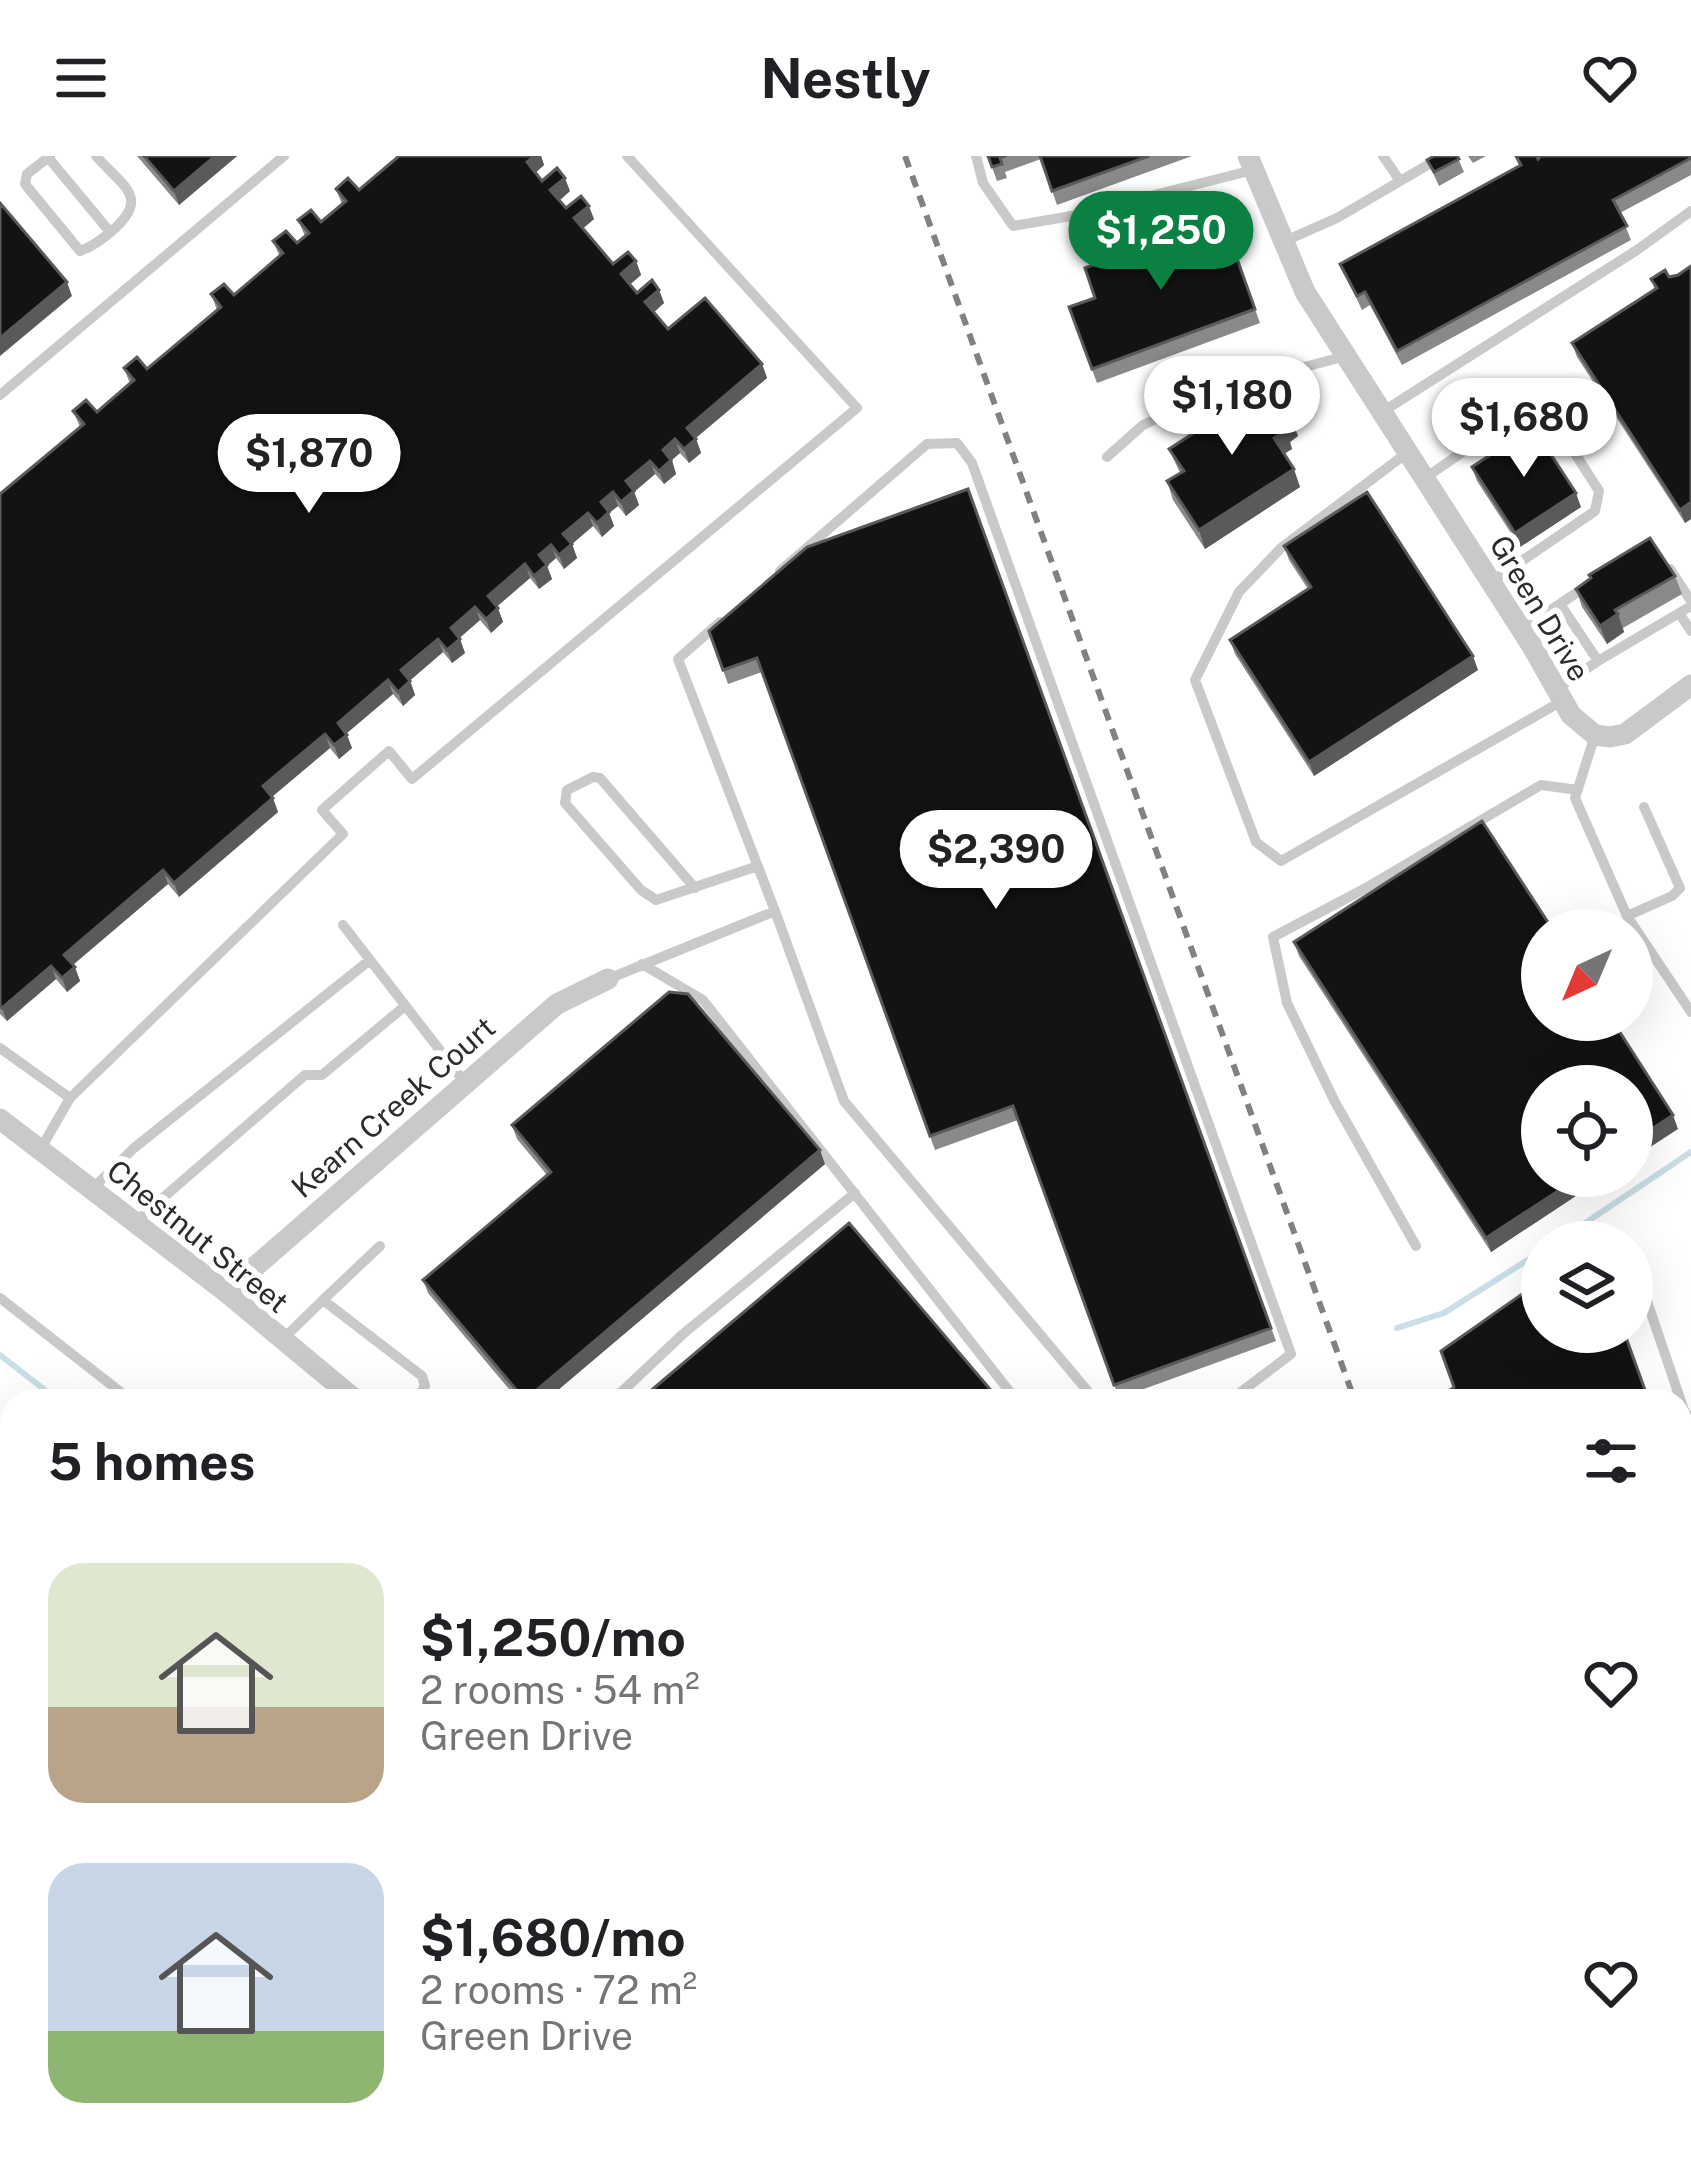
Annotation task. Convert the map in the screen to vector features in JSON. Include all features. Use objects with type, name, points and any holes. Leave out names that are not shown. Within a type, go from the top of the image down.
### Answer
[{"type":"street","name":"Green Drive","points":[[1250,163],[1305,292],[1559,695],[1582,726],[1595,734]]},
{"type":"street","points":[[1595,734],[1625,734],[1691,685]]},
{"type":"street","name":"Kearn Creek Court","points":[[226,1292],[557,1004],[608,979]]},
{"type":"street","name":"Chestnut Street","points":[[0,1119],[226,1292],[342,1389]]},
{"type":"lane","points":[[96,156],[134,205],[132,212],[110,232],[87,249],[74,248],[25,184],[27,174],[48,156],[110,232]]},
{"type":"lane","points":[[0,395],[284,156]]},
{"type":"lane","points":[[40,1150],[70,1098],[343,834],[322,810],[389,751],[412,779],[857,408],[627,156]]},
{"type":"lane","points":[[976,156],[983,183],[1013,226],[1071,216],[1250,163]]},
{"type":"lane","points":[[1383,156],[1400,181]]},
{"type":"lane","points":[[1282,243],[1337,218],[1443,156]]},
{"type":"lane","points":[[1382,412],[1691,211]]},
{"type":"lane","points":[[1107,457],[1143,425],[1221,388],[1346,356]]},
{"type":"lane","points":[[1424,478],[1529,406],[1553,419],[1599,491],[1595,512],[1491,581]]},
{"type":"lane","points":[[774,576],[928,444],[957,443],[972,464],[1291,1354],[1245,1389]]},
{"type":"lane","points":[[1408,452],[1281,548],[1253,577],[1239,592],[1195,680],[1256,842],[1281,861],[1559,695],[1598,661],[1687,606]]},
{"type":"lane","points":[[1665,562],[1687,606],[1691,631]]},
{"type":"lane","points":[[1521,628],[1597,579]]},
{"type":"lane","points":[[1560,604],[1598,661]]},
{"type":"lane","points":[[726,617],[678,659],[844,1101],[1086,1389]]},
{"type":"lane","points":[[1595,734],[1575,798],[1624,909]]},
{"type":"lane","points":[[695,888],[600,778],[567,790],[565,803],[640,890],[656,901],[695,888],[758,866]]},
{"type":"lane","points":[[1416,1246],[1335,1102],[1287,1003],[1273,937],[1540,785],[1578,790]]},
{"type":"lane","points":[[1643,909],[1680,888],[1644,807]]},
{"type":"lane","points":[[608,979],[775,911]]},
{"type":"lane","points":[[343,925],[466,1084]]},
{"type":"lane","points":[[1653,955],[1691,1012]]},
{"type":"lane","points":[[92,1190],[134,1148],[370,960]]},
{"type":"lane","points":[[642,964],[703,1000],[1008,1389]]},
{"type":"lane","points":[[135,1222],[305,1075],[322,1075],[405,1006]]},
{"type":"lane","points":[[0,1048],[70,1098]]},
{"type":"lane","points":[[624,1389],[683,1334],[855,1193]]},
{"type":"lane","points":[[281,1341],[380,1246]]},
{"type":"lane","points":[[0,1298],[116,1389]]},
{"type":"lane","points":[[323,1300],[422,1376],[423,1389]]},
{"type":"lane","points":[[1653,1319],[1677,1389]]},
{"type":"building","points":[[144,156],[215,156],[174,191]]},
{"type":"building","points":[[399,156],[534,156],[527,162],[542,181],[557,168],[565,178],[550,190],[566,208],[581,196],[589,206],[574,218],[613,264],[628,252],[636,261],[621,274],[637,293],[652,280],[659,290],[645,302],[668,329],[705,298],[762,364],[687,428],[696,439],[684,449],[675,439],[663,450],[671,460],[659,471],[650,461],[626,481],[634,491],[621,502],[613,492],[601,502],[609,512],[597,523],[588,513],[563,534],[572,544],[559,555],[551,545],[539,555],[547,565],[534,576],[525,564],[488,596],[498,608],[486,619],[475,607],[451,628],[460,639],[447,650],[438,639],[401,670],[410,681],[398,692],[388,680],[338,723],[347,735],[334,745],[325,734],[263,786],[273,798],[174,883],[163,870],[64,955],[75,967],[62,978],[51,966],[2,1008],[0,494],[84,424],[73,411],[86,400],[97,412],[134,380],[124,368],[137,357],[147,369],[221,307],[211,294],[224,284],[234,295],[283,253],[273,241],[286,231],[297,243],[309,233],[298,220],[311,210],[321,222],[346,201],[336,189],[348,178],[359,190]]},
{"type":"building","points":[[988,156],[1006,156],[1000,158],[1002,164],[992,167]]},
{"type":"building","points":[[1040,156],[1149,156],[1052,191]]},
{"type":"building","points":[[1434,156],[1459,159],[1434,172],[1427,160]]},
{"type":"building","points":[[1516,156],[1691,158],[1613,200],[1627,226],[1397,351],[1365,292],[1357,296],[1340,264],[1521,165]]},
{"type":"building","points":[[0,203],[67,282],[0,338]]},
{"type":"building","points":[[1222,217],[1255,309],[1092,369],[1069,307],[1095,298],[1085,268]]},
{"type":"building","points":[[1691,266],[1691,502],[1680,510],[1572,343],[1657,288],[1651,279],[1665,270],[1669,277],[1678,275]]},
{"type":"building","points":[[1268,382],[1281,402],[1277,404],[1291,418],[1282,425],[1285,431],[1274,438],[1294,469],[1199,530],[1167,481],[1184,471],[1169,449],[1217,418],[1232,441],[1244,432],[1227,405]]},
{"type":"building","points":[[1533,427],[1576,493],[1515,533],[1472,467]]},
{"type":"building","points":[[968,489],[1271,1328],[1114,1385],[1013,1106],[930,1136],[757,658],[723,670],[709,631],[807,547]]},
{"type":"building","points":[[1367,492],[1473,656],[1309,762],[1230,640],[1311,587],[1284,546]]},
{"type":"building","points":[[1650,538],[1675,576],[1615,610],[1618,614],[1600,626],[1576,589],[1589,575]]},
{"type":"building","points":[[1482,821],[1539,909],[1521,909],[1521,1041],[1625,1041],[1641,1065],[1521,1065],[1521,1197],[1549,1197],[1486,1238],[1294,942]]},
{"type":"building","points":[[669,992],[688,994],[820,1150],[538,1389],[516,1389],[423,1280],[551,1172],[512,1125]]},
{"type":"building","points":[[1653,1084],[1673,1115],[1653,1128]]},
{"type":"building","points":[[849,1223],[990,1389],[653,1389]]},
{"type":"building","points":[[1521,1295],[1521,1353],[1632,1353],[1645,1389],[1451,1389],[1441,1351]]},
{"type":"waterway","points":[[1588,1221],[1691,1152]]},
{"type":"waterway","points":[[1397,1328],[1444,1313],[1521,1264]]},
{"type":"waterway","points":[[0,1355],[44,1389]]},
{"type":"railway","points":[[905,156],[1351,1389]]}]
